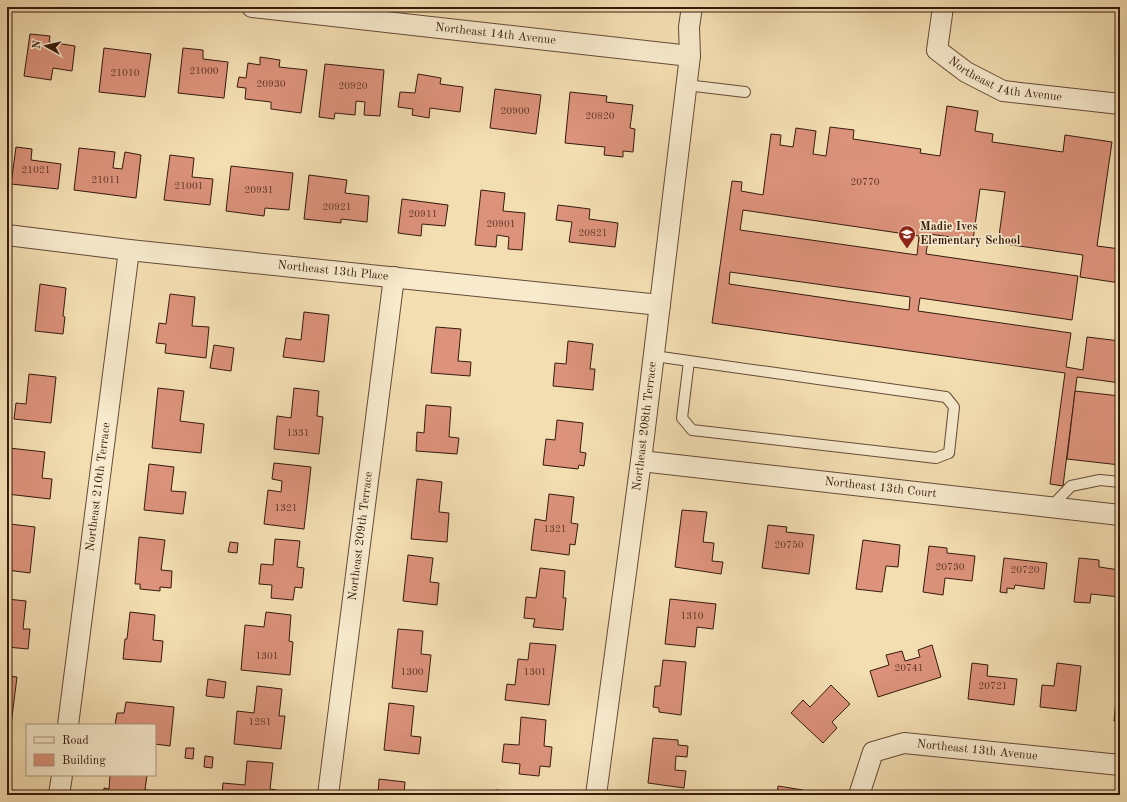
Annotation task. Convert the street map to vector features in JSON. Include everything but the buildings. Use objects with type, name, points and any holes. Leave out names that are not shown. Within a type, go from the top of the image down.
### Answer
[{"type":"street","name":"Northeast 14th Avenue","points":[[252,7],[690,56]]},
{"type":"street","points":[[690,56],[689,27],[692,7]]},
{"type":"street","name":"Northeast 14th Avenue","points":[[943,7],[937,50],[966,72],[1003,91],[1120,104]]},
{"type":"street","name":"Northeast 208th Terrace","points":[[596,795],[641,461],[690,56]]},
{"type":"street","name":"Northeast 13th Place","points":[[7,235],[129,250],[660,305]]},
{"type":"street","name":"Northeast 210th Terrace","points":[[68,724],[129,250]]},
{"type":"street","name":"Northeast 209th Terrace","points":[[328,795],[394,277]]},
{"type":"street","name":"Northeast 13th Court","points":[[641,461],[1120,515]]},
{"type":"street","name":"Northeast 13th Avenue","points":[[859,792],[873,752],[904,743],[1120,765]]},
{"type":"street","points":[[59,795],[62,776]]},
{"type":"lane","points":[[686,85],[745,92]]},
{"type":"lane","points":[[654,356],[946,396],[954,407],[949,453],[936,458],[692,430],[682,418],[689,361]]},
{"type":"lane","points":[[1051,507],[1071,486],[1100,480],[1120,482]]},
{"type":"place","name":"Madie Ives Elementary School","points":[[907,249]]}]
